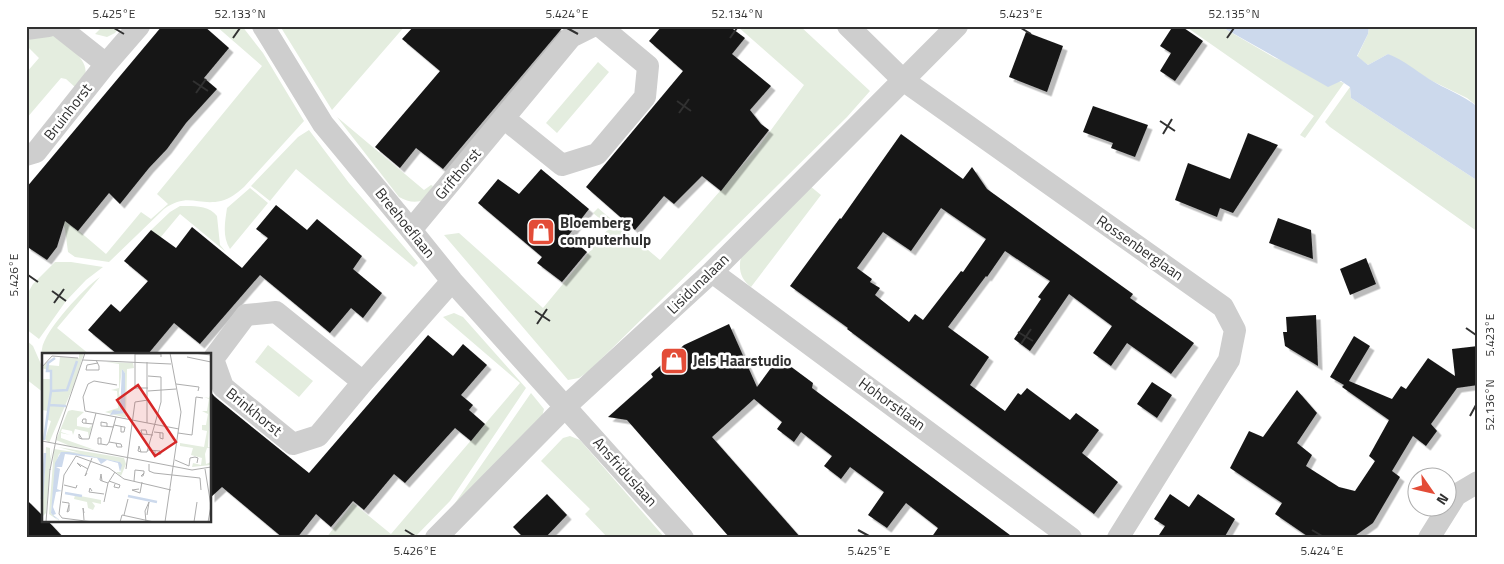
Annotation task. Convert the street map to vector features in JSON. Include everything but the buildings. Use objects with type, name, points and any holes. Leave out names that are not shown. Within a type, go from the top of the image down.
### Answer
[{"type":"street","points":[[26,29],[48,26]]},
{"type":"street","points":[[58,26],[106,64]]},
{"type":"street","name":"Bruinhorst","points":[[26,155],[36,152],[139,26]]},
{"type":"street","name":"Breehoeflaan","points":[[263,26],[323,124],[412,230],[452,282],[566,406]]},
{"type":"street","name":"Grifthorst","points":[[412,230],[572,37],[593,26]]},
{"type":"street","points":[[505,119],[562,165],[597,154],[645,96],[648,66],[600,26]]},
{"type":"street","name":"Rossenberglaan","points":[[848,26],[903,80],[1223,307],[1235,330],[1229,360],[1118,538]]},
{"type":"street","name":"Lisidunalaan","points":[[436,538],[566,406],[712,272],[957,26]]},
{"type":"street","name":"Hohorstlaan","points":[[712,272],[1070,538]]},
{"type":"street","name":"Brinkhorst","points":[[363,382],[276,312],[246,315],[213,359],[223,387],[293,444],[318,436],[452,282]]},
{"type":"street","name":"Ansfriduslaan","points":[[566,406],[683,538]]},
{"type":"street","points":[[1429,538],[1456,495],[1478,482]]},
{"type":"shaded area","points":[[120,26],[115,33],[107,37],[95,34],[101,28]]},
{"type":"shaded area","points":[[216,26],[242,26],[263,53],[304,121],[236,194],[221,201],[186,200],[172,204],[164,209],[109,262],[75,257],[68,252],[65,229],[58,213],[106,254],[141,212],[151,219],[168,204],[157,194],[262,66]]},
{"type":"shaded area","points":[[280,26],[405,26],[332,110]]},
{"type":"shaded area","points":[[737,26],[800,26],[870,91],[847,117],[589,371],[579,378],[568,380],[444,235],[459,233],[543,308],[610,227],[593,213],[598,208],[660,260],[760,145],[804,85]]},
{"type":"shaded area","points":[[1185,26],[1220,26],[1275,58],[1344,83],[1305,138],[1300,135],[1314,116]]},
{"type":"shaded area","points":[[1369,26],[1477,26],[1478,107],[1467,98],[1430,80],[1388,54],[1368,65],[1357,57],[1368,34]]},
{"type":"shaded area","points":[[51,34],[68,46],[79,57],[85,69],[85,75],[76,88],[66,79],[61,78],[26,119],[26,73],[39,58],[26,45],[26,42],[34,36]]},
{"type":"shaded area","points":[[598,62],[609,72],[557,133],[546,123]]},
{"type":"shaded area","points":[[1350,87],[1351,98],[1478,181],[1478,232],[1325,122]]},
{"type":"shaded area","points":[[337,117],[424,190],[431,185],[433,186],[425,200],[412,202],[399,197]]},
{"type":"shaded area","points":[[309,130],[349,183],[418,263],[414,267],[296,169],[270,201],[251,186],[298,137]]},
{"type":"shaded area","points":[[810,186],[821,195],[751,287],[741,274],[741,257]]},
{"type":"shaded area","points":[[250,188],[268,203],[230,249],[225,234],[227,208]]},
{"type":"shaded area","points":[[180,206],[200,207],[214,212],[217,216],[220,245],[226,252],[180,214],[160,238],[151,230],[170,212]]},
{"type":"shaded area","points":[[55,262],[71,262],[103,267],[86,280],[66,301],[39,339],[26,329],[26,296],[33,284]]},
{"type":"shaded area","points":[[100,277],[57,328],[88,353],[42,353],[44,341],[57,321],[93,282]]},
{"type":"shaded area","points":[[454,313],[463,317],[526,388],[450,501],[414,538],[326,538],[353,503],[391,534],[520,383],[443,317]]},
{"type":"shaded area","points":[[26,340],[33,346],[42,366],[42,391],[26,379]]},
{"type":"shaded area","points":[[268,345],[313,381],[299,397],[255,362]]},
{"type":"shaded area","points":[[531,393],[544,409],[542,417],[453,506]]},
{"type":"shaded area","points":[[570,436],[580,440],[665,538],[608,538],[585,514],[590,509],[541,461],[563,438]]},
{"type":"water","points":[[1220,26],[1369,26],[1368,34],[1357,56],[1368,65],[1388,54],[1394,56],[1478,107],[1478,181],[1351,98],[1350,87],[1341,81],[1328,87]]},
{"type":"place","name":"Bloemberg computerhulp","points":[[541,232]]},
{"type":"place","name":"Jels Haarstudio","points":[[674,361]]}]
